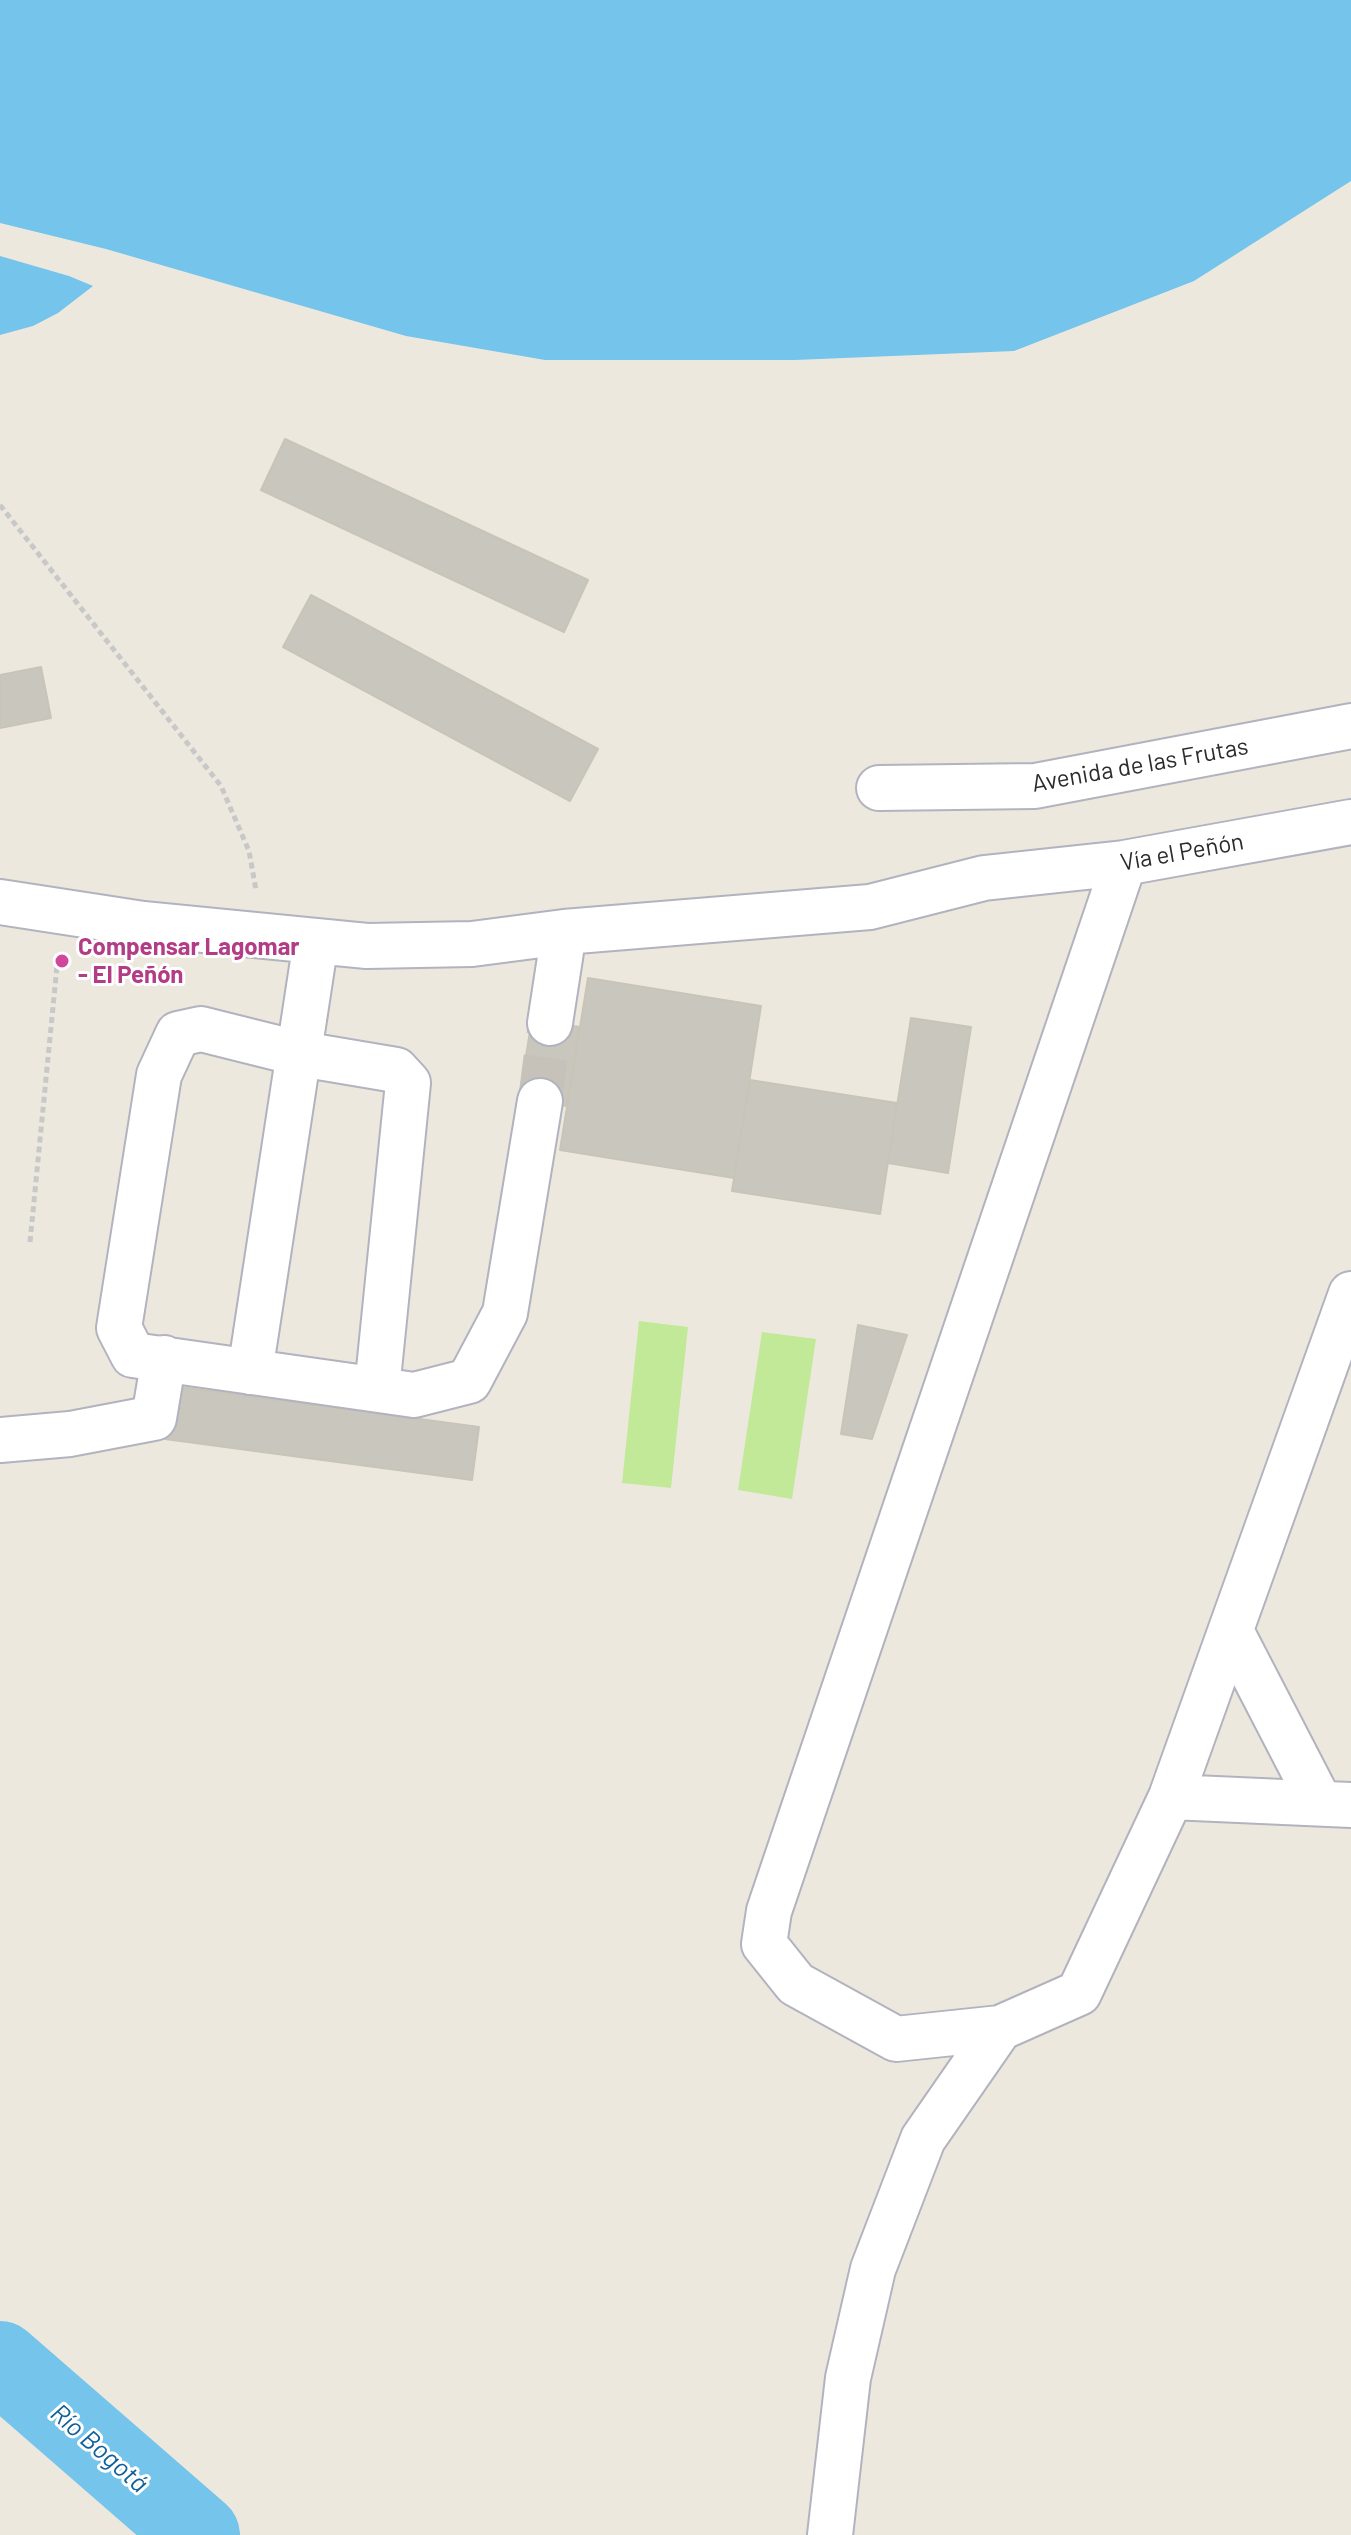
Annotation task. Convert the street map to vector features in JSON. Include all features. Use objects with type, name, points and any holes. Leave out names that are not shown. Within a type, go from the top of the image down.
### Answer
[{"type":"street","name":"Avenida de las Frutas","points":[[879,788],[1035,786],[1351,726]]},
{"type":"street","name":"Vía el Peñón","points":[[0,902],[143,924],[367,946],[472,944],[564,932],[870,907],[984,878],[1124,863],[1351,822]]},
{"type":"street","points":[[1124,863],[769,1911],[764,1944],[796,1984],[896,2039],[1000,2028],[1079,1993],[1171,1797],[1351,1294]]},
{"type":"street","points":[[550,1023],[564,932]]},
{"type":"street","points":[[250,1372],[316,941]]},
{"type":"street","points":[[377,1389],[408,1083],[396,1070],[301,1054],[201,1029],[178,1034],[159,1075],[119,1328],[133,1355],[414,1395],[469,1381],[505,1313],[540,1101]]},
{"type":"street","points":[[0,1440],[70,1434],[154,1418],[164,1358]]},
{"type":"street","points":[[1232,1633],[1335,1804]]},
{"type":"street","points":[[1171,1797],[1335,1804]]},
{"type":"street","points":[[830,2535],[848,2378],[873,2269],[923,2139],[1000,2028]]},
{"type":"path","points":[[0,505],[221,786],[249,851],[258,906],[254,935]]},
{"type":"path","points":[[30,1242],[63,910]]},
{"type":"green space","points":[[639,1321],[688,1327],[671,1488],[622,1483]]},
{"type":"green space","points":[[762,1332],[816,1339],[792,1499],[738,1490]]},
{"type":"water","points":[[0,0],[1351,0],[1351,181],[1194,281],[1014,351],[795,360],[545,360],[406,336],[106,249],[0,223]]},
{"type":"water","points":[[0,256],[93,286],[58,313],[33,326],[0,335]]},
{"type":"building","points":[[285,439],[588,580],[564,632],[261,490]]},
{"type":"building","points":[[311,595],[598,749],[570,801],[283,647]]},
{"type":"building","points":[[41,667],[51,718],[0,728],[0,675]]},
{"type":"building","points":[[588,978],[761,1006],[734,1178],[560,1150]]},
{"type":"building","points":[[911,1018],[971,1027],[948,1173],[888,1163]]},
{"type":"building","points":[[532,1019],[579,1027],[567,1106],[519,1099]]},
{"type":"building","points":[[750,1080],[897,1103],[880,1214],[732,1191]]},
{"type":"building","points":[[858,1325],[907,1335],[872,1439],[841,1434]]},
{"type":"building","points":[[173,1386],[479,1427],[472,1480],[165,1439]]},
{"type":"waterway","name":"Río Bogotá","points":[[0,2362],[199,2535]]},
{"type":"tunnel","points":[[540,1101],[550,1023]]},
{"type":"place","name":"Compensar Lagomar - El Peñón","points":[[62,961]]}]
